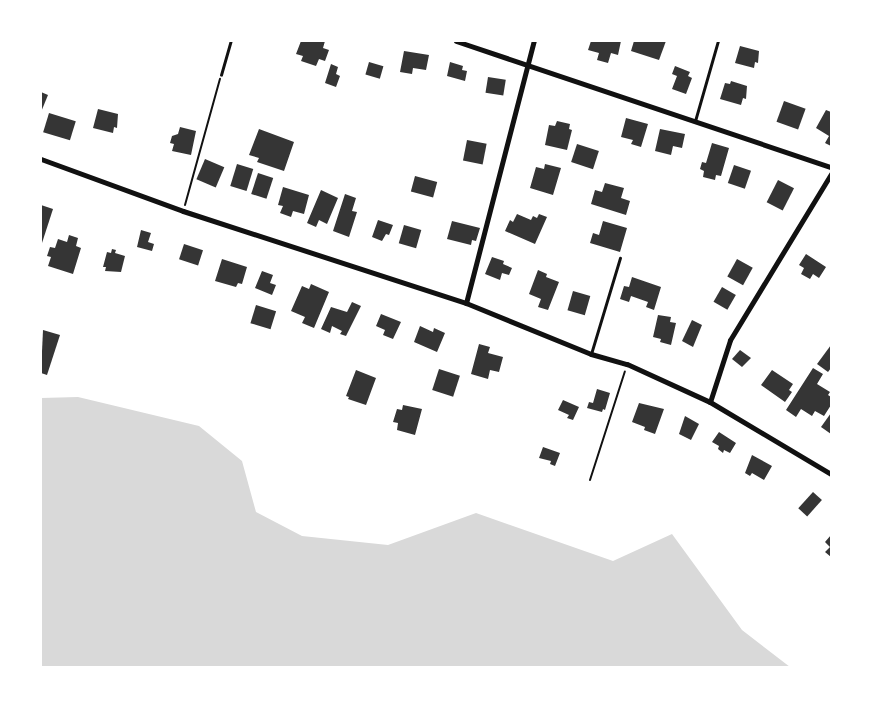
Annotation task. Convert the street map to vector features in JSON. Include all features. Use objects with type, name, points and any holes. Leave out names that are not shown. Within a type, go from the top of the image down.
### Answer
[{"type":"street","points":[[456,41],[831,167]]},
{"type":"street","points":[[466,303],[534,41]]},
{"type":"street","points":[[41,159],[183,210],[466,303],[591,354],[627,364],[710,402],[831,474]]},
{"type":"street","points":[[710,402],[730,340],[831,174]]},
{"type":"lane","points":[[221,75],[231,41]]},
{"type":"lane","points":[[695,121],[718,41]]},
{"type":"lane","points":[[591,354],[620,258]]},
{"type":"path","points":[[183,210],[221,75]]},
{"type":"path","points":[[590,480],[627,364]]},
{"type":"shaded area","points":[[78,397],[199,426],[242,461],[256,512],[302,536],[388,545],[476,513],[613,561],[672,534],[742,630],[790,667],[41,667],[41,398]]},
{"type":"building","points":[[301,41],[325,41],[323,48],[329,50],[325,61],[319,59],[316,66],[301,61],[303,56],[296,54]]},
{"type":"building","points":[[591,41],[621,41],[618,55],[611,53],[608,63],[597,60],[599,53],[588,50]]},
{"type":"building","points":[[634,41],[666,41],[659,60],[631,51]]},
{"type":"building","points":[[740,46],[759,51],[758,63],[755,62],[754,68],[735,63]]},
{"type":"building","points":[[404,51],[429,55],[426,70],[413,68],[412,74],[400,72]]},
{"type":"building","points":[[369,62],[383,66],[380,79],[365,74]]},
{"type":"building","points":[[450,62],[463,66],[462,70],[467,71],[465,81],[447,76]]},
{"type":"building","points":[[331,64],[338,67],[336,74],[340,76],[336,87],[325,83]]},
{"type":"building","points":[[675,66],[690,72],[688,76],[692,78],[686,94],[672,89],[677,76],[672,74]]},
{"type":"building","points":[[488,77],[506,80],[503,96],[485,93]]},
{"type":"building","points":[[731,81],[747,86],[746,99],[743,98],[741,105],[720,99],[725,83],[730,84]]},
{"type":"building","points":[[41,92],[48,95],[41,112]]},
{"type":"building","points":[[784,101],[806,109],[798,130],[776,122]]},
{"type":"building","points":[[98,109],[118,114],[117,128],[114,127],[113,133],[93,128]]},
{"type":"building","points":[[826,110],[831,112],[831,146],[825,143],[829,136],[816,128]]},
{"type":"building","points":[[49,113],[76,121],[70,140],[43,132]]},
{"type":"building","points":[[626,118],[648,124],[641,147],[631,144],[633,140],[621,137]]},
{"type":"building","points":[[557,121],[570,124],[569,129],[572,130],[567,150],[545,145],[549,125],[555,126]]},
{"type":"building","points":[[180,127],[196,131],[191,155],[172,151],[174,144],[170,143],[172,136],[178,134]]},
{"type":"building","points":[[259,129],[294,142],[284,171],[257,162],[259,158],[249,155]]},
{"type":"building","points":[[660,129],[685,134],[682,148],[673,146],[671,155],[655,151]]},
{"type":"building","points":[[467,140],[487,144],[483,164],[463,161]]},
{"type":"building","points":[[712,143],[729,148],[721,176],[716,175],[715,180],[703,177],[704,171],[700,169],[702,162],[706,163]]},
{"type":"building","points":[[577,144],[599,151],[593,169],[571,162]]},
{"type":"building","points":[[205,159],[224,167],[216,187],[196,179]]},
{"type":"building","points":[[237,164],[253,169],[247,191],[230,186]]},
{"type":"building","points":[[545,164],[561,168],[553,195],[530,188],[536,167],[544,169]]},
{"type":"building","points":[[734,165],[751,171],[745,189],[728,183]]},
{"type":"building","points":[[258,173],[273,178],[266,199],[251,194]]},
{"type":"building","points":[[415,176],[437,182],[433,197],[411,191]]},
{"type":"building","points":[[778,180],[794,188],[783,210],[767,202]]},
{"type":"building","points":[[605,183],[624,188],[621,198],[630,201],[626,215],[591,204],[595,190],[602,192]]},
{"type":"building","points":[[283,187],[309,195],[304,214],[293,211],[291,217],[280,213],[283,206],[278,205]]},
{"type":"building","points":[[321,190],[338,198],[327,224],[319,220],[316,227],[307,223]]},
{"type":"building","points":[[345,194],[356,198],[352,211],[357,212],[349,237],[333,231]]},
{"type":"building","points":[[41,205],[53,209],[42,243],[41,243]]},
{"type":"building","points":[[517,214],[531,220],[533,216],[537,218],[539,214],[547,217],[535,244],[505,231],[510,220],[513,222]]},
{"type":"building","points":[[378,220],[393,225],[389,235],[386,234],[382,241],[372,237]]},
{"type":"building","points":[[452,221],[480,228],[476,241],[472,240],[471,245],[447,239]]},
{"type":"building","points":[[603,221],[627,228],[620,252],[590,243],[593,233],[599,235]]},
{"type":"building","points":[[404,225],[421,230],[416,248],[399,243]]},
{"type":"building","points":[[141,230],[151,233],[148,242],[154,244],[152,251],[137,247]]},
{"type":"building","points":[[69,235],[78,238],[76,246],[81,248],[73,274],[48,266],[51,257],[47,256],[50,247],[55,248],[58,239],[67,242]]},
{"type":"building","points":[[184,244],[203,250],[198,265],[179,259]]},
{"type":"building","points":[[112,249],[116,250],[115,253],[125,256],[121,272],[105,271],[106,267],[103,267],[107,252],[111,253]]},
{"type":"building","points":[[806,254],[826,267],[819,278],[813,274],[810,279],[801,274],[804,268],[799,265]]},
{"type":"building","points":[[492,257],[504,261],[503,264],[512,268],[509,275],[502,273],[500,280],[485,274]]},
{"type":"building","points":[[222,259],[247,267],[242,284],[238,283],[236,287],[215,281]]},
{"type":"building","points":[[737,259],[753,268],[743,285],[727,276]]},
{"type":"building","points":[[538,270],[547,274],[546,277],[559,282],[548,310],[538,307],[541,299],[529,294]]},
{"type":"building","points":[[262,271],[273,275],[270,283],[276,285],[272,295],[255,288]]},
{"type":"building","points":[[632,277],[661,287],[654,310],[646,307],[648,302],[631,296],[629,302],[620,299],[624,286],[629,287]]},
{"type":"building","points":[[311,284],[329,292],[314,328],[302,323],[305,317],[291,311],[302,286],[309,289]]},
{"type":"building","points":[[722,287],[736,295],[727,310],[714,302]]},
{"type":"building","points":[[573,291],[590,296],[585,315],[567,310]]},
{"type":"building","points":[[352,302],[361,306],[346,336],[340,334],[342,331],[332,326],[330,333],[321,329],[331,307],[347,312]]},
{"type":"building","points":[[256,305],[276,311],[271,329],[250,323]]},
{"type":"building","points":[[381,314],[401,322],[393,339],[383,335],[385,330],[376,326]]},
{"type":"building","points":[[658,315],[671,317],[670,322],[676,323],[671,345],[660,342],[661,339],[653,337]]},
{"type":"building","points":[[692,320],[702,325],[693,347],[682,341]]},
{"type":"building","points":[[420,326],[433,332],[434,328],[445,333],[437,352],[414,342]]},
{"type":"building","points":[[43,330],[60,335],[47,375],[41,373]]},
{"type":"building","points":[[479,344],[490,347],[488,353],[503,357],[499,372],[490,370],[488,379],[471,374]]},
{"type":"building","points":[[831,345],[831,368],[828,372],[817,364]]},
{"type":"building","points":[[740,350],[751,358],[742,367],[732,359]]},
{"type":"building","points":[[813,368],[823,374],[817,384],[830,392],[828,395],[831,397],[831,405],[824,416],[815,411],[812,416],[801,409],[796,417],[786,410]]},
{"type":"building","points":[[439,369],[460,376],[453,397],[432,390]]},
{"type":"building","points":[[356,370],[376,378],[366,405],[348,399],[349,397],[346,396]]},
{"type":"building","points":[[772,370],[793,384],[789,390],[792,392],[785,402],[761,385]]},
{"type":"building","points":[[597,389],[610,393],[605,410],[603,409],[602,412],[587,408],[589,402],[593,403]]},
{"type":"building","points":[[563,400],[579,407],[573,420],[567,418],[569,415],[558,410]]},
{"type":"building","points":[[639,403],[664,409],[655,434],[644,430],[645,427],[632,422]]},
{"type":"building","points":[[403,405],[422,409],[415,435],[397,430],[398,423],[393,422],[397,409],[402,410]]},
{"type":"building","points":[[831,413],[831,434],[821,427]]},
{"type":"building","points":[[685,416],[699,424],[691,440],[679,434]]},
{"type":"building","points":[[719,432],[736,443],[730,453],[724,450],[723,453],[718,449],[719,446],[712,442]]},
{"type":"building","points":[[543,447],[560,453],[555,466],[550,464],[551,461],[539,458]]},
{"type":"building","points":[[752,455],[772,466],[764,480],[752,473],[750,476],[745,473]]},
{"type":"building","points":[[813,492],[822,500],[807,516],[798,508]]},
{"type":"building","points":[[831,535],[831,557],[825,552],[830,547],[825,542]]}]
